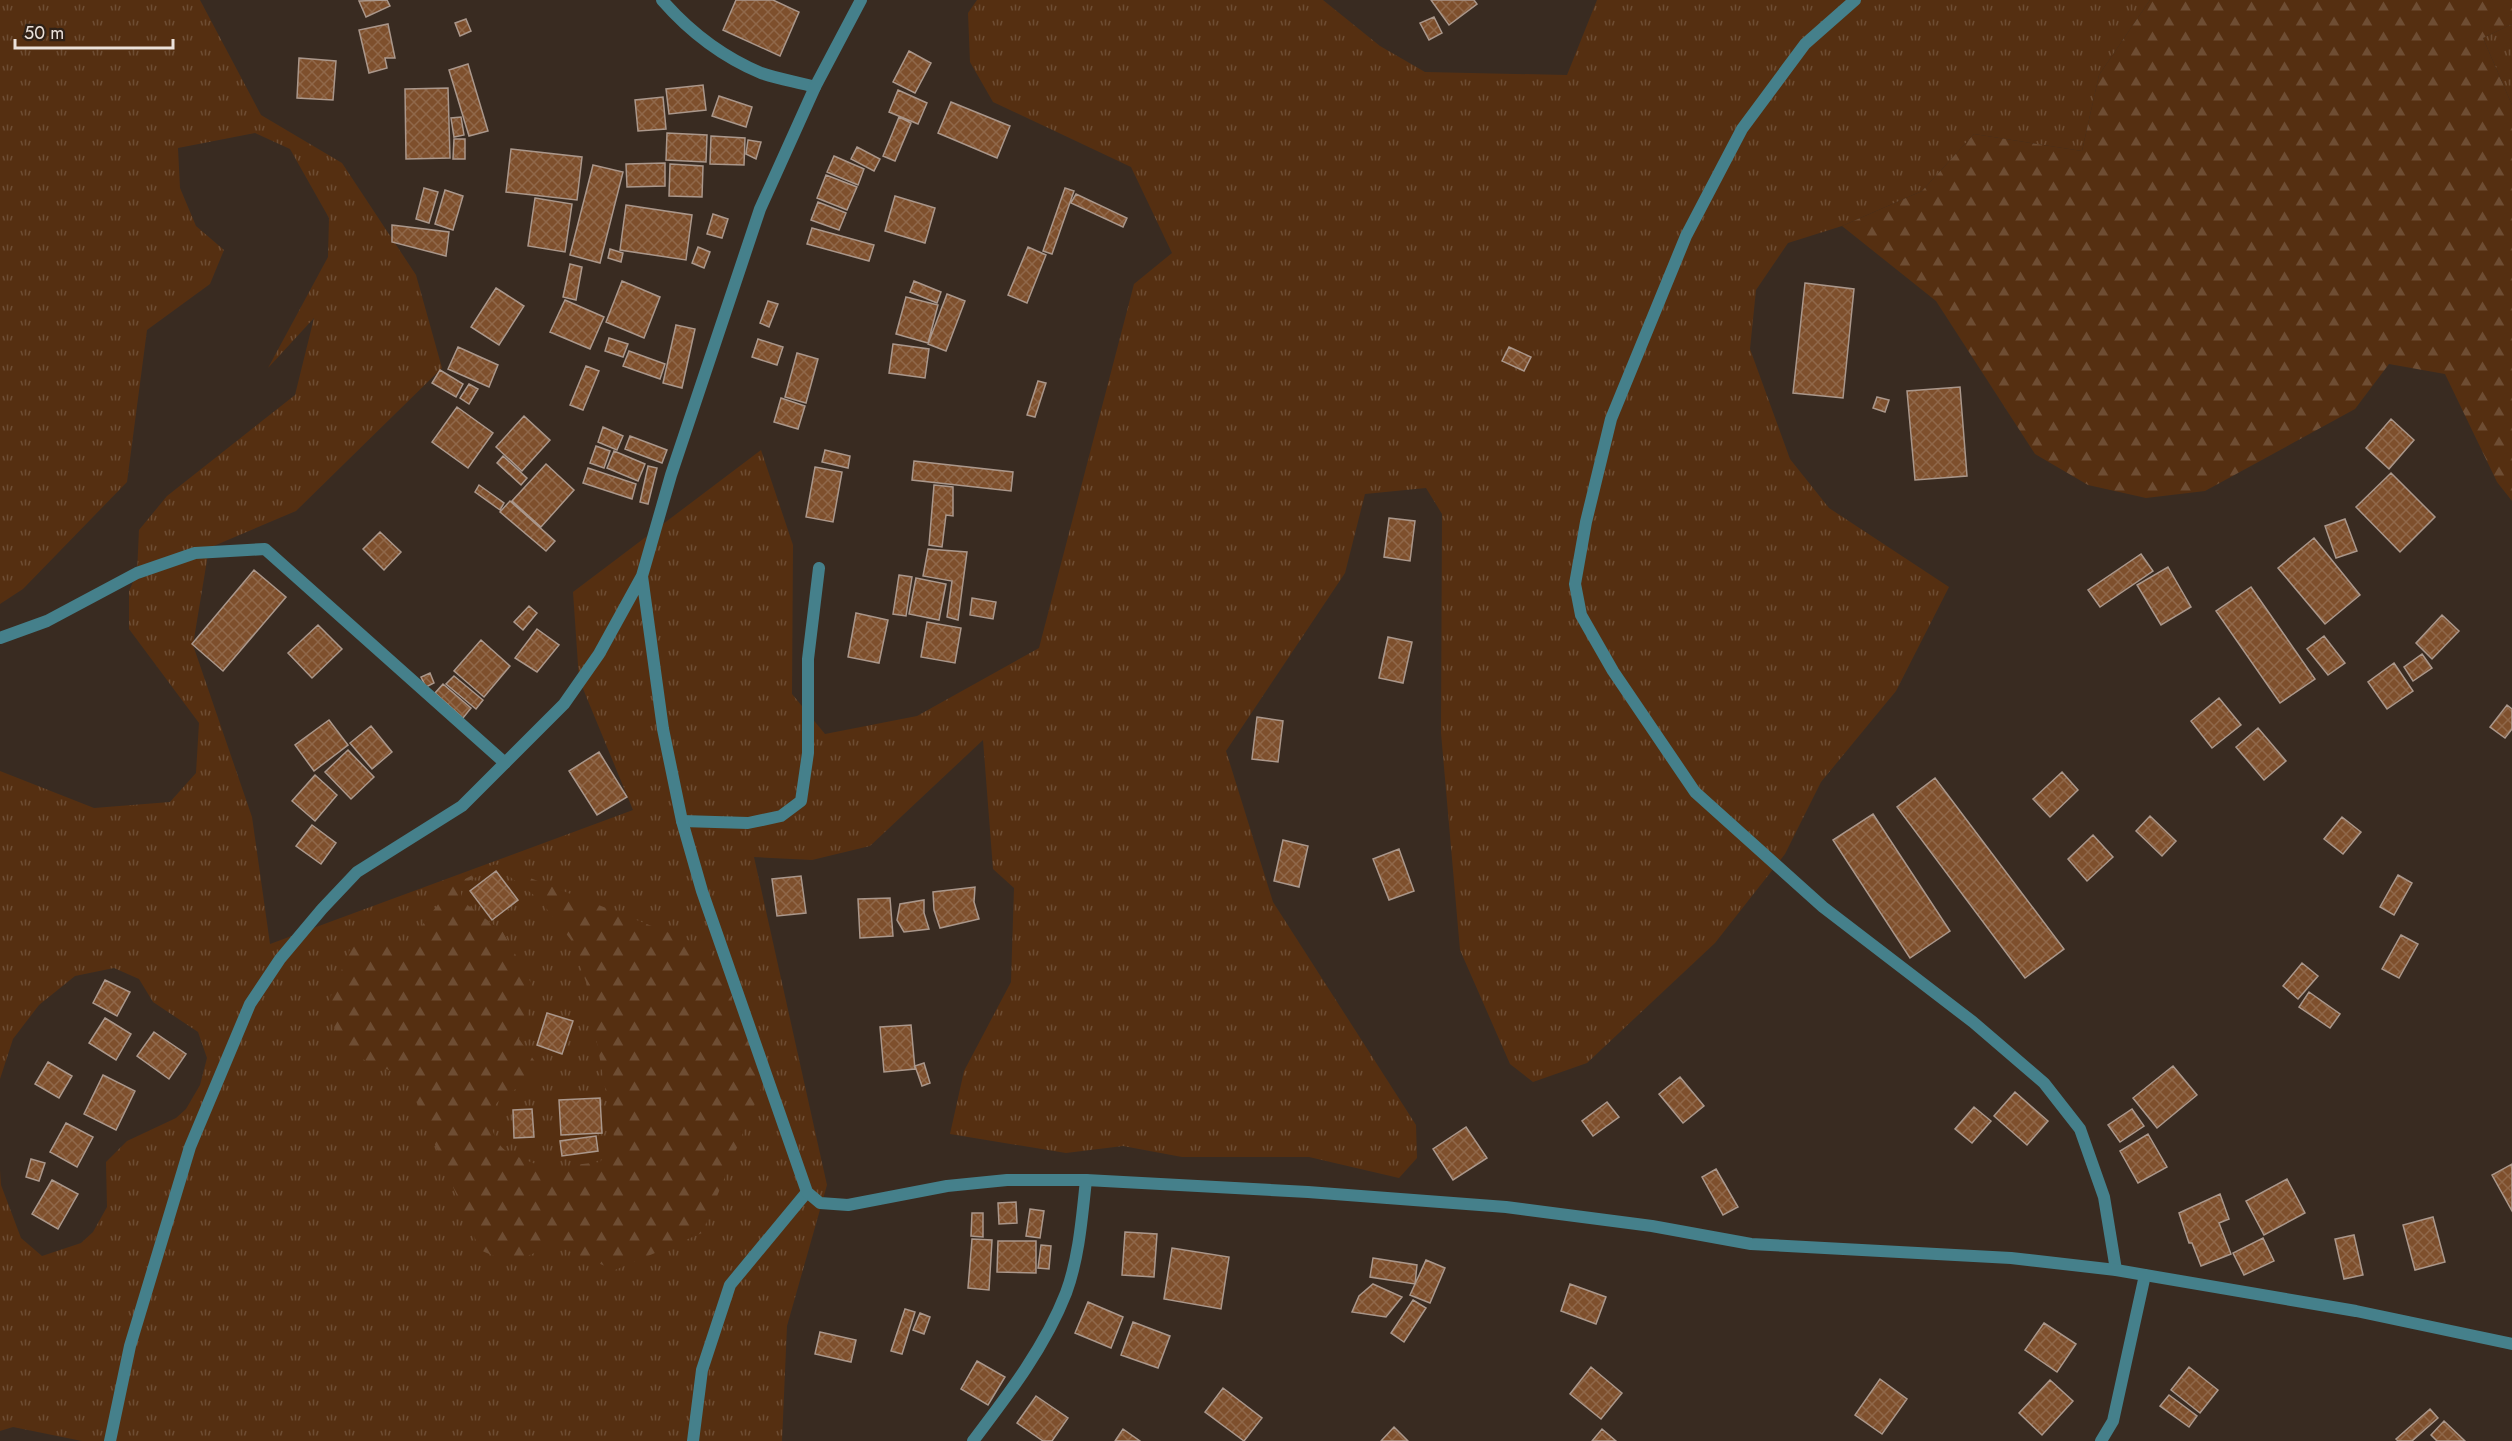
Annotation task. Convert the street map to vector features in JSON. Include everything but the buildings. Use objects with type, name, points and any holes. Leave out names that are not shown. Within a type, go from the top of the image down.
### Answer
[{"type":"street","points":[[662,0],[706,42],[733,58],[762,73],[815,87]]},
{"type":"street","points":[[110,1441],[130,1346],[190,1147],[250,1004],[280,959],[357,872],[462,806],[564,704],[598,654],[642,576],[671,475],[760,209],[815,87],[861,0]]},
{"type":"street","points":[[1855,0],[1805,44],[1742,129],[1686,236],[1611,419],[1586,522],[1575,584],[1581,615],[1613,671],[1695,792],[1823,907],[1973,1022],[2044,1083],[2080,1129],[2104,1197],[2116,1270]]},
{"type":"street","points":[[0,638],[47,621],[147,570],[195,553],[265,549],[505,763]]},
{"type":"street","points":[[682,821],[748,823],[781,816],[801,801],[808,753],[807,659],[819,568]]},
{"type":"street","points":[[642,576],[663,729],[682,821],[702,891],[807,1192],[820,1203],[848,1205],[948,1186],[1007,1180],[1086,1180],[1308,1192],[1506,1207],[1641,1225],[1751,1244],[2011,1257],[2116,1270],[2356,1311],[2512,1344]]},
{"type":"street","points":[[973,1441],[1039,1348],[1066,1293],[1080,1238],[1086,1180]]},
{"type":"street","points":[[693,1441],[702,1370],[730,1285],[807,1192]]},
{"type":"street","points":[[2101,1441],[2113,1421],[2145,1275]]},
{"type":"green space","points":[[0,0],[200,0],[261,115],[342,163],[416,275],[442,368],[296,511],[209,548],[193,645],[252,817],[270,944],[633,810],[579,679],[573,592],[761,450],[793,545],[792,694],[825,734],[917,716],[1039,648],[1134,284],[1172,253],[1131,167],[993,102],[970,62],[968,13],[977,0],[1323,0],[1380,46],[1425,72],[1567,75],[1597,0],[2150,0],[2099,75],[2082,151],[1974,134],[1922,191],[1842,226],[1788,243],[1756,290],[1750,349],[1790,459],[1829,508],[1949,587],[1896,691],[1821,782],[1785,854],[1715,943],[1587,1063],[1533,1082],[1510,1064],[1460,950],[1441,733],[1442,514],[1426,488],[1365,494],[1345,573],[1226,751],[1273,902],[1416,1125],[1417,1158],[1399,1178],[1309,1157],[1182,1157],[1123,1146],[1066,1153],[950,1134],[964,1071],[1011,982],[1014,888],[993,869],[983,740],[870,846],[812,860],[754,857],[827,1185],[787,1326],[782,1441],[82,1441],[13,1427],[0,1431],[0,1170],[1,1185],[21,1238],[42,1256],[81,1243],[93,1232],[107,1207],[106,1162],[127,1141],[176,1118],[186,1109],[200,1085],[207,1058],[198,1032],[153,1002],[139,979],[114,968],[75,976],[39,1005],[13,1039],[0,1079],[0,771],[94,808],[170,802],[196,773],[199,723],[129,629],[129,591],[137,573],[139,530],[167,496],[295,395],[314,318],[268,368],[328,257],[329,218],[290,149],[255,133],[178,148],[180,188],[196,226],[224,250],[210,284],[147,330],[127,482],[23,589],[0,604]]},
{"type":"green space","points":[[2150,0],[2512,0],[2512,24],[2483,38],[2512,105],[2512,501],[2497,482],[2445,374],[2389,364],[2355,409],[2205,491],[2146,498],[2088,485],[2035,454],[1936,301],[1842,226],[1922,191],[1974,134],[2082,151],[2099,75]]},
{"type":"green space","points":[[2512,24],[2512,105],[2483,38]]},
{"type":"green space","points":[[495,864],[710,949],[765,1079],[702,1233],[615,1270],[554,1245],[510,1263],[480,1250],[406,1077],[345,1052],[326,1008],[351,947],[370,942],[406,946],[453,885]],"holes":[[[494,868],[501,870],[539,899],[571,940],[586,982],[615,1143],[600,1162],[574,1165],[556,1172],[505,1150],[492,1129],[491,1118],[498,1101],[515,1090],[543,1078],[543,1073],[519,1039],[528,1014],[531,983],[503,932],[461,900],[461,885]]]}]
